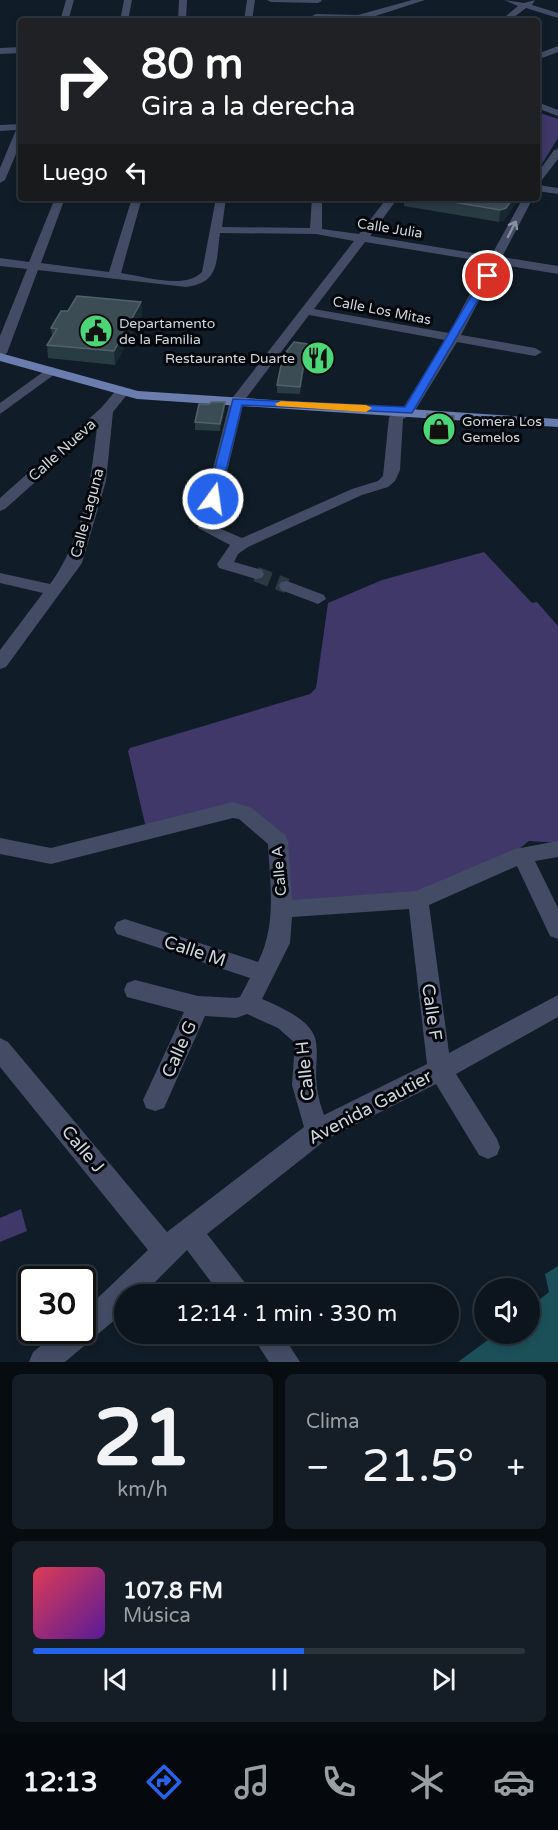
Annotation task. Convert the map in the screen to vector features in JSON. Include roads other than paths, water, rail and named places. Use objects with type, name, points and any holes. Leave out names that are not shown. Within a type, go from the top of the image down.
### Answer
[{"type":"main road","points":[[0,355],[123,392],[166,398],[408,411],[532,419],[558,423]]},
{"type":"main road","points":[[532,419],[558,417]]},
{"type":"street","points":[[65,18],[70,0]]},
{"type":"street","points":[[125,18],[128,0]]},
{"type":"street","points":[[182,18],[183,0]]},
{"type":"street","points":[[248,18],[251,0]]},
{"type":"street","points":[[271,0],[318,1]]},
{"type":"street","points":[[360,18],[421,0]]},
{"type":"street","points":[[508,0],[558,16]]},
{"type":"street","points":[[508,18],[524,5],[536,0]]},
{"type":"street","points":[[316,16],[343,18]]},
{"type":"street","points":[[540,56],[558,49]]},
{"type":"street","points":[[0,51],[18,50]]},
{"type":"street","points":[[540,106],[558,99]]},
{"type":"street","points":[[540,106],[558,113]]},
{"type":"street","points":[[0,128],[18,128]]},
{"type":"street","points":[[0,180],[18,135]]},
{"type":"street","points":[[540,178],[558,152]]},
{"type":"street","points":[[540,188],[558,191]]},
{"type":"street","points":[[0,355],[59,201]]},
{"type":"street","points":[[114,276],[136,201]]},
{"type":"street","points":[[0,262],[178,284],[192,283],[207,275],[221,201]]},
{"type":"street","points":[[316,231],[317,201]]},
{"type":"street","points":[[242,544],[206,528],[237,401],[391,201]]},
{"type":"street","points":[[256,574],[225,564],[232,551],[242,544],[357,492],[383,484],[390,478],[393,470],[396,417],[408,411],[452,339],[497,261],[527,201]]},
{"type":"street","name":"Calle Julia","points":[[216,230],[316,231],[558,270]]},
{"type":"street","name":"Calle Los Mitas","points":[[306,311],[452,339],[535,352]]},
{"type":"street","points":[[0,410],[51,371]]},
{"type":"street","name":"Calle Nueva","points":[[0,506],[106,411],[123,392]]},
{"type":"street","name":"Calle Laguna","points":[[0,663],[74,563],[98,481],[106,411]]},
{"type":"street","points":[[0,578],[55,590]]},
{"type":"street","points":[[287,586],[318,599]]},
{"type":"street","name":"Calle A","points":[[0,846],[51,856],[233,810],[245,813],[278,841],[282,909],[417,900],[522,855],[558,849]]},
{"type":"street","points":[[522,855],[558,930]]},
{"type":"street","name":"Calle F","points":[[417,900],[440,1070],[488,1147]]},
{"type":"street","points":[[248,1004],[279,943],[282,909]]},
{"type":"street","name":"Calle M","points":[[125,928],[264,974]]},
{"type":"street","points":[[135,990],[198,1006]]},
{"type":"street","name":"Calle G","points":[[155,1100],[198,1006],[218,1005],[236,1008],[248,1004]]},
{"type":"street","name":"Calle H","points":[[248,1004],[294,1027],[305,1038],[303,1077],[306,1102],[318,1131]]},
{"type":"street","name":"Avenida Gautier","points":[[43,1362],[116,1302],[146,1273],[165,1250],[318,1131],[440,1070],[558,1005]]},
{"type":"street","name":"Calle J","points":[[0,1049],[165,1250]]},
{"type":"street","points":[[189,1231],[229,1284]]},
{"type":"street","points":[[272,1344],[286,1362]]},
{"type":"water","points":[[558,1266],[558,1362],[458,1362],[482,1344],[540,1344],[540,1299],[549,1292],[545,1274]]},
{"type":"tunnel","points":[[256,574],[287,586]]},
{"type":"place","name":"Departamento de la Familia","points":[[96,331]]},
{"type":"place","name":"Restaurante Duarte","points":[[318,358]]},
{"type":"place","name":"Gomera Los Gemelos","points":[[439,429]]}]
